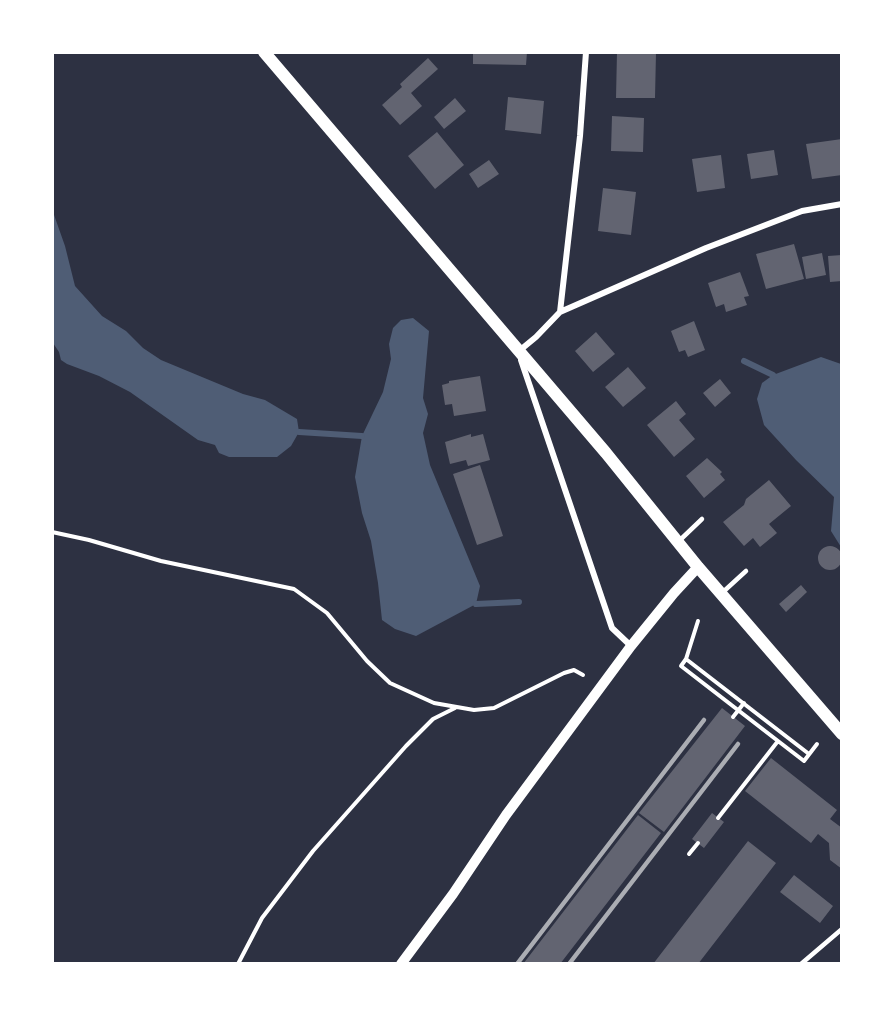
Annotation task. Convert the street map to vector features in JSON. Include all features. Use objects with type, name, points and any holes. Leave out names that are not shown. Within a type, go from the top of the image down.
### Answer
[{"type":"main road","points":[[264,52],[606,453],[698,567],[842,734]]},
{"type":"street","points":[[560,312],[580,136],[586,52]]},
{"type":"street","points":[[631,646],[612,628],[518,351],[536,337],[560,312],[706,248],[802,211],[842,204]]},
{"type":"street","points":[[401,963],[453,894],[506,815],[631,646],[698,567]]},
{"type":"lane","points":[[677,542],[702,519]]},
{"type":"lane","points":[[721,594],[746,571]]},
{"type":"lane","points":[[801,963],[842,929]]},
{"type":"path","points":[[52,532],[161,561],[294,589],[327,613],[367,662],[390,683],[434,703],[474,710],[494,708],[564,673],[574,670],[583,675]]},
{"type":"path","points":[[698,621],[686,659],[681,666],[804,761],[817,744]]},
{"type":"path","points":[[686,659],[809,753]]},
{"type":"path","points":[[733,717],[744,703]]},
{"type":"path","points":[[238,963],[262,918],[313,851],[426,726],[433,719],[455,708]]},
{"type":"path","points":[[718,818],[778,741]]},
{"type":"path","points":[[689,854],[698,843]]},
{"type":"water","points":[[53,212],[65,246],[75,286],[102,316],[126,331],[143,348],[161,360],[243,394],[265,400],[297,419],[299,432],[291,446],[277,457],[229,457],[219,453],[215,445],[198,440],[130,392],[61,360],[53,343]]},
{"type":"water","points":[[413,318],[429,331],[423,398],[428,414],[423,433],[430,465],[480,586],[476,604],[416,636],[395,629],[382,620],[371,541],[362,513],[355,477],[362,436],[383,392],[391,359],[389,344],[393,328],[401,320]]},
{"type":"water","points":[[821,357],[841,364],[841,547],[831,531],[834,497],[764,425],[757,399],[762,383],[773,375]]},
{"type":"building","points":[[473,52],[527,52],[526,65],[473,64]]},
{"type":"building","points":[[617,52],[656,53],[655,98],[616,98]]},
{"type":"building","points":[[428,58],[438,69],[411,93],[422,106],[400,125],[382,105],[402,87],[400,84]]},
{"type":"building","points":[[508,97],[544,101],[541,134],[505,130]]},
{"type":"building","points":[[455,98],[466,111],[444,129],[434,117]]},
{"type":"building","points":[[612,116],[644,118],[643,152],[611,151]]},
{"type":"building","points":[[437,132],[464,165],[435,189],[408,156]]},
{"type":"building","points":[[842,139],[842,175],[812,179],[806,144]]},
{"type":"building","points":[[774,150],[778,175],[751,179],[747,154]]},
{"type":"building","points":[[721,155],[725,188],[697,192],[692,159]]},
{"type":"building","points":[[489,160],[499,174],[478,188],[469,174]]},
{"type":"building","points":[[603,188],[636,192],[631,235],[598,231]]},
{"type":"building","points":[[794,244],[804,279],[766,289],[756,254]]},
{"type":"building","points":[[822,253],[826,275],[806,279],[802,257]]},
{"type":"building","points":[[842,255],[842,281],[830,282],[828,256]]},
{"type":"building","points":[[740,272],[749,296],[744,297],[747,305],[726,312],[724,304],[716,307],[708,283]]},
{"type":"building","points":[[694,321],[705,350],[688,357],[685,350],[679,352],[671,331]]},
{"type":"building","points":[[596,332],[615,354],[593,372],[575,351]]},
{"type":"building","points":[[628,367],[646,388],[623,407],[605,387]]},
{"type":"building","points":[[480,376],[486,411],[454,416],[452,404],[445,405],[442,385],[449,381]]},
{"type":"building","points":[[720,379],[731,393],[715,407],[703,393]]},
{"type":"building","points":[[676,401],[686,414],[679,420],[695,439],[674,457],[647,425]]},
{"type":"building","points":[[471,434],[471,437],[483,434],[490,460],[468,466],[466,460],[450,464],[445,442]]},
{"type":"building","points":[[707,458],[722,472],[720,474],[725,480],[704,498],[686,476]]},
{"type":"building","points":[[480,465],[503,536],[477,545],[453,474]]},
{"type":"building","points":[[769,480],[791,506],[769,524],[777,533],[760,547],[753,538],[744,546],[723,522]]},
{"type":"building","points":[[830,546],[838,550],[842,558],[838,566],[830,570],[822,566],[818,558],[822,550]]},
{"type":"building","points":[[801,585],[807,592],[786,612],[779,604]]},
{"type":"building","points":[[722,708],[745,726],[664,832],[639,813]]},
{"type":"building","points":[[771,758],[837,810],[830,819],[842,828],[842,869],[830,860],[829,843],[818,834],[811,843],[745,791]]},
{"type":"building","points":[[712,813],[724,822],[704,848],[692,839]]},
{"type":"building","points":[[638,815],[661,833],[560,964],[523,964]]},
{"type":"building","points":[[748,841],[776,863],[698,964],[653,964]]},
{"type":"building","points":[[794,875],[833,906],[820,923],[780,892]]},
{"type":"waterway","points":[[744,361],[773,375]]},
{"type":"waterway","points":[[299,432],[362,436]]},
{"type":"waterway","points":[[476,604],[519,602]]},
{"type":"railway","points":[[517,964],[704,720]]},
{"type":"railway","points":[[569,964],[738,744]]}]
